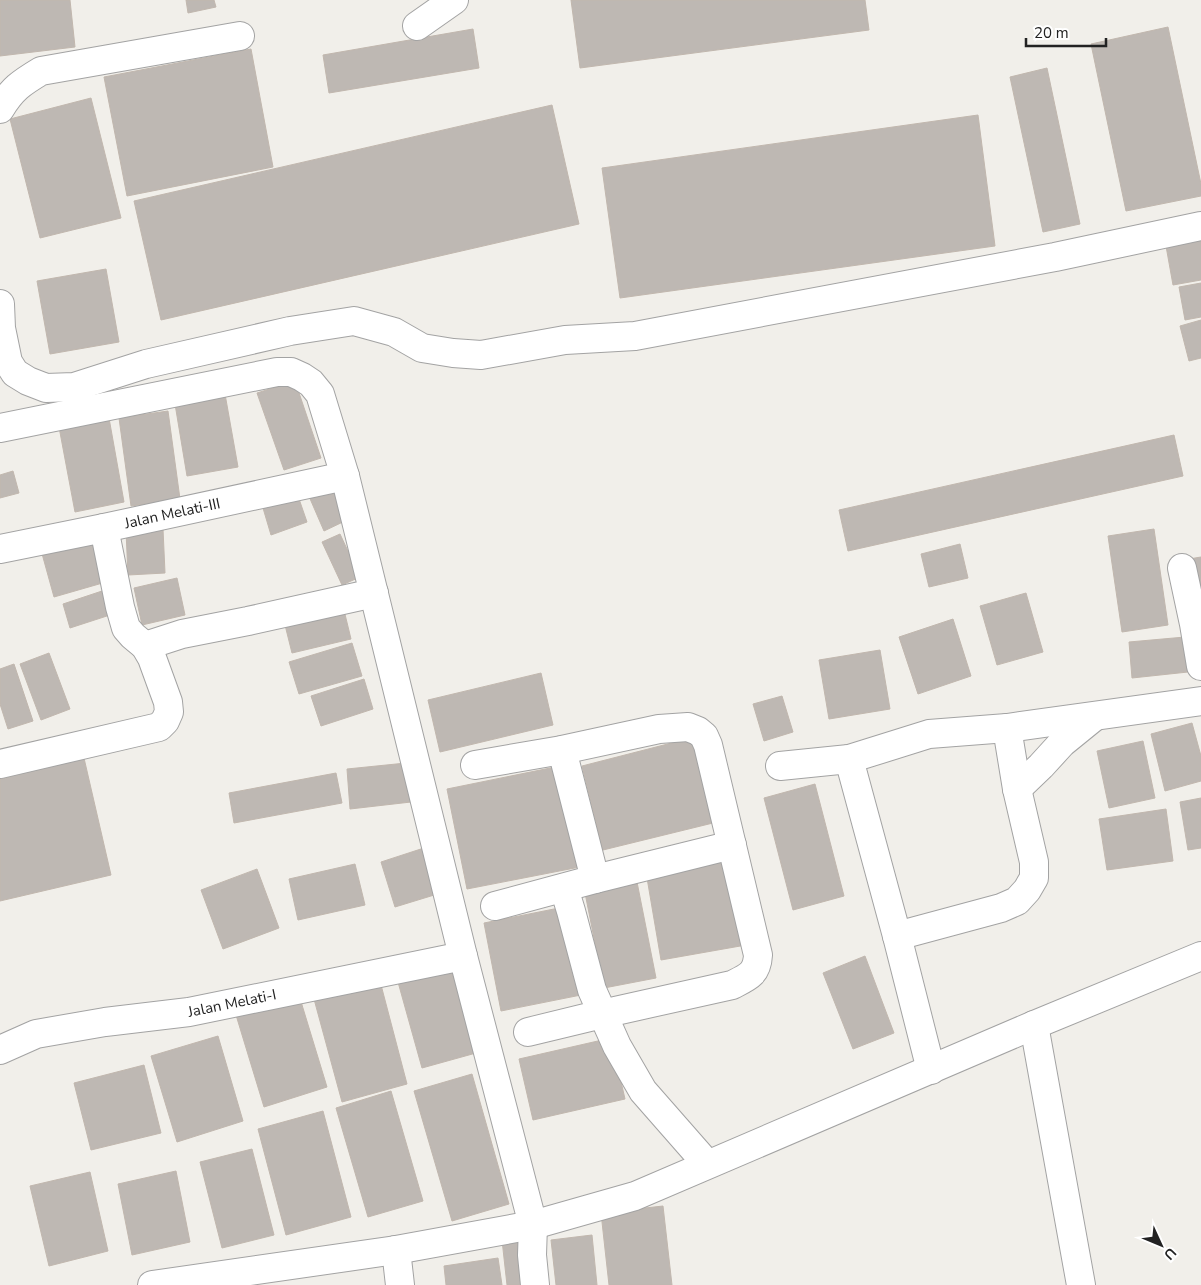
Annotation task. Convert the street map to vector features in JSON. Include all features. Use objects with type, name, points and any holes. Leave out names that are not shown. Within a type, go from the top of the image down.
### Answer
[{"type":"street","points":[[417,26],[454,0]]},
{"type":"street","points":[[0,109],[9,94],[25,80],[41,71],[240,36]]},
{"type":"street","points":[[0,304],[1,328],[8,362],[15,373],[28,381],[46,388],[74,387],[146,364],[290,330],[354,321],[394,332],[422,348],[481,355],[565,340],[635,336],[1055,257],[1201,226]]},
{"type":"street","points":[[0,428],[277,372],[290,372],[302,377],[311,383],[320,394],[345,476],[463,956],[533,1225],[532,1256],[535,1285]]},
{"type":"street","name":"Jalan Melati-III","points":[[0,549],[345,476]]},
{"type":"street","points":[[0,764],[160,727],[169,712],[168,702],[152,658],[145,646],[126,628],[104,528]]},
{"type":"street","points":[[1182,568],[1201,666]]},
{"type":"street","points":[[145,646],[182,634],[374,593]]},
{"type":"street","points":[[780,766],[849,759],[929,734],[1007,728],[1201,701]]},
{"type":"street","points":[[1017,789],[1062,743],[1094,716]]},
{"type":"street","points":[[475,765],[562,750],[659,729],[688,727],[698,731],[704,736],[708,744],[758,955],[757,965],[752,973],[732,985],[528,1032]]},
{"type":"street","points":[[897,936],[1001,908],[1017,901],[1027,890],[1034,878],[1034,862],[1017,789],[1007,728]]},
{"type":"street","points":[[562,750],[595,879]]},
{"type":"street","points":[[849,759],[931,1070]]},
{"type":"street","points":[[495,906],[732,845]]},
{"type":"street","points":[[564,888],[592,990],[617,1046],[643,1091],[707,1164]]},
{"type":"street","name":"Jalan Melati-I","points":[[0,1050],[36,1034],[105,1022],[189,1012],[463,956]]},
{"type":"street","points":[[152,1285],[396,1250],[533,1225],[635,1196],[1034,1025],[1201,956]]},
{"type":"street","points":[[1034,1025],[1081,1285]]},
{"type":"street","points":[[396,1250],[400,1285]]},
{"type":"building","points":[[0,0],[70,0],[75,47],[0,56]]},
{"type":"building","points":[[186,0],[214,0],[216,7],[188,13]]},
{"type":"building","points":[[571,0],[865,0],[869,30],[580,68]]},
{"type":"building","points":[[1168,27],[1201,184],[1201,196],[1126,211],[1091,44]]},
{"type":"building","points":[[473,29],[479,68],[329,93],[323,55]]},
{"type":"building","points":[[251,49],[273,167],[127,196],[104,77]]},
{"type":"building","points":[[1047,68],[1080,224],[1043,232],[1010,77]]},
{"type":"building","points":[[91,98],[121,218],[40,238],[10,119]]},
{"type":"building","points":[[552,105],[579,224],[161,320],[134,201]]},
{"type":"building","points":[[978,115],[995,246],[620,298],[602,168]]},
{"type":"building","points":[[1201,239],[1201,280],[1173,285],[1166,246]]},
{"type":"building","points":[[106,269],[119,342],[50,354],[37,281]]},
{"type":"building","points":[[1201,283],[1201,317],[1185,320],[1179,287]]},
{"type":"building","points":[[1201,320],[1201,358],[1189,361],[1180,326]]},
{"type":"building","points":[[295,381],[321,458],[284,470],[257,393]]},
{"type":"building","points":[[225,394],[238,467],[187,476],[175,404]]},
{"type":"building","points":[[168,411],[180,499],[131,506],[119,418]]},
{"type":"building","points":[[109,418],[124,502],[75,512],[59,427]]},
{"type":"building","points":[[1174,435],[1183,476],[848,551],[839,510]]},
{"type":"building","points":[[13,471],[19,493],[0,498],[0,475]]},
{"type":"building","points":[[330,484],[347,520],[324,531],[308,494]]},
{"type":"building","points":[[298,496],[307,522],[271,535],[263,508]]},
{"type":"building","points":[[163,529],[165,573],[128,575],[126,531]]},
{"type":"building","points":[[1154,529],[1168,625],[1122,632],[1108,536]]},
{"type":"building","points":[[340,534],[360,577],[342,585],[322,542]]},
{"type":"building","points":[[93,535],[106,582],[54,597],[41,550]]},
{"type":"building","points":[[960,544],[968,578],[929,587],[921,554]]},
{"type":"building","points":[[1201,557],[1201,638],[1189,559]]},
{"type":"building","points":[[177,578],[185,615],[142,625],[134,588]]},
{"type":"building","points":[[105,590],[113,614],[70,628],[63,604]]},
{"type":"building","points":[[1026,593],[1043,652],[997,665],[980,606]]},
{"type":"building","points":[[343,606],[351,639],[292,653],[284,621]]},
{"type":"building","points":[[953,619],[971,676],[918,694],[899,637]]},
{"type":"building","points":[[1185,637],[1188,672],[1132,678],[1129,642]]},
{"type":"building","points":[[352,643],[362,676],[299,694],[289,662]]},
{"type":"building","points":[[880,650],[890,709],[829,719],[819,660]]},
{"type":"building","points":[[49,653],[70,709],[41,720],[20,664]]},
{"type":"building","points":[[14,664],[33,721],[8,729],[0,704],[0,669]]},
{"type":"building","points":[[541,673],[553,725],[440,752],[428,700]]},
{"type":"building","points":[[364,679],[373,709],[321,726],[311,696]]},
{"type":"building","points":[[782,696],[793,732],[764,741],[753,704]]},
{"type":"building","points":[[1192,723],[1201,756],[1201,781],[1165,791],[1151,734]]},
{"type":"building","points":[[695,737],[717,822],[603,850],[582,766]]},
{"type":"building","points":[[1143,741],[1155,798],[1109,808],[1097,751]]},
{"type":"building","points":[[84,758],[111,875],[0,901],[0,779]]},
{"type":"building","points":[[406,763],[411,802],[350,809],[347,769]]},
{"type":"building","points":[[565,765],[585,866],[467,889],[447,789]]},
{"type":"building","points":[[336,773],[342,803],[234,823],[229,793]]},
{"type":"building","points":[[815,784],[844,896],[793,910],[764,798]]},
{"type":"building","points":[[1201,798],[1201,848],[1188,850],[1180,802]]},
{"type":"building","points":[[1166,809],[1173,861],[1107,870],[1099,819]]},
{"type":"building","points":[[430,846],[444,892],[395,907],[381,862]]},
{"type":"building","points":[[731,856],[746,945],[661,960],[646,872]]},
{"type":"building","points":[[355,864],[365,905],[298,920],[289,879]]},
{"type":"building","points":[[257,869],[279,928],[223,949],[201,890]]},
{"type":"building","points":[[637,882],[656,978],[604,988],[585,893]]},
{"type":"building","points":[[564,907],[581,995],[501,1011],[484,923]]},
{"type":"building","points":[[865,956],[894,1033],[853,1049],[823,973]]},
{"type":"building","points":[[452,966],[476,1053],[422,1068],[398,982]]},
{"type":"building","points":[[380,981],[407,1084],[342,1102],[314,999]]},
{"type":"building","points":[[299,995],[327,1087],[264,1107],[236,1015]]},
{"type":"building","points":[[218,1036],[243,1121],[177,1142],[151,1056]]},
{"type":"building","points":[[611,1038],[625,1099],[533,1120],[519,1059]]},
{"type":"building","points":[[144,1065],[161,1133],[91,1150],[74,1083]]},
{"type":"building","points":[[472,1074],[509,1204],[452,1221],[414,1091]]},
{"type":"building","points":[[391,1091],[423,1201],[368,1217],[336,1108]]},
{"type":"building","points":[[323,1111],[351,1217],[286,1235],[258,1129]]},
{"type":"building","points":[[252,1149],[274,1235],[222,1248],[200,1162]]},
{"type":"building","points":[[176,1171],[190,1242],[132,1255],[118,1184]]},
{"type":"building","points":[[90,1172],[108,1251],[49,1266],[30,1186]]},
{"type":"building","points":[[663,1206],[672,1285],[609,1285],[601,1213]]},
{"type":"building","points":[[592,1235],[597,1285],[556,1285],[551,1240]]},
{"type":"building","points":[[522,1238],[527,1285],[507,1285],[502,1240]]},
{"type":"building","points":[[498,1258],[502,1285],[446,1285],[444,1266]]}]
